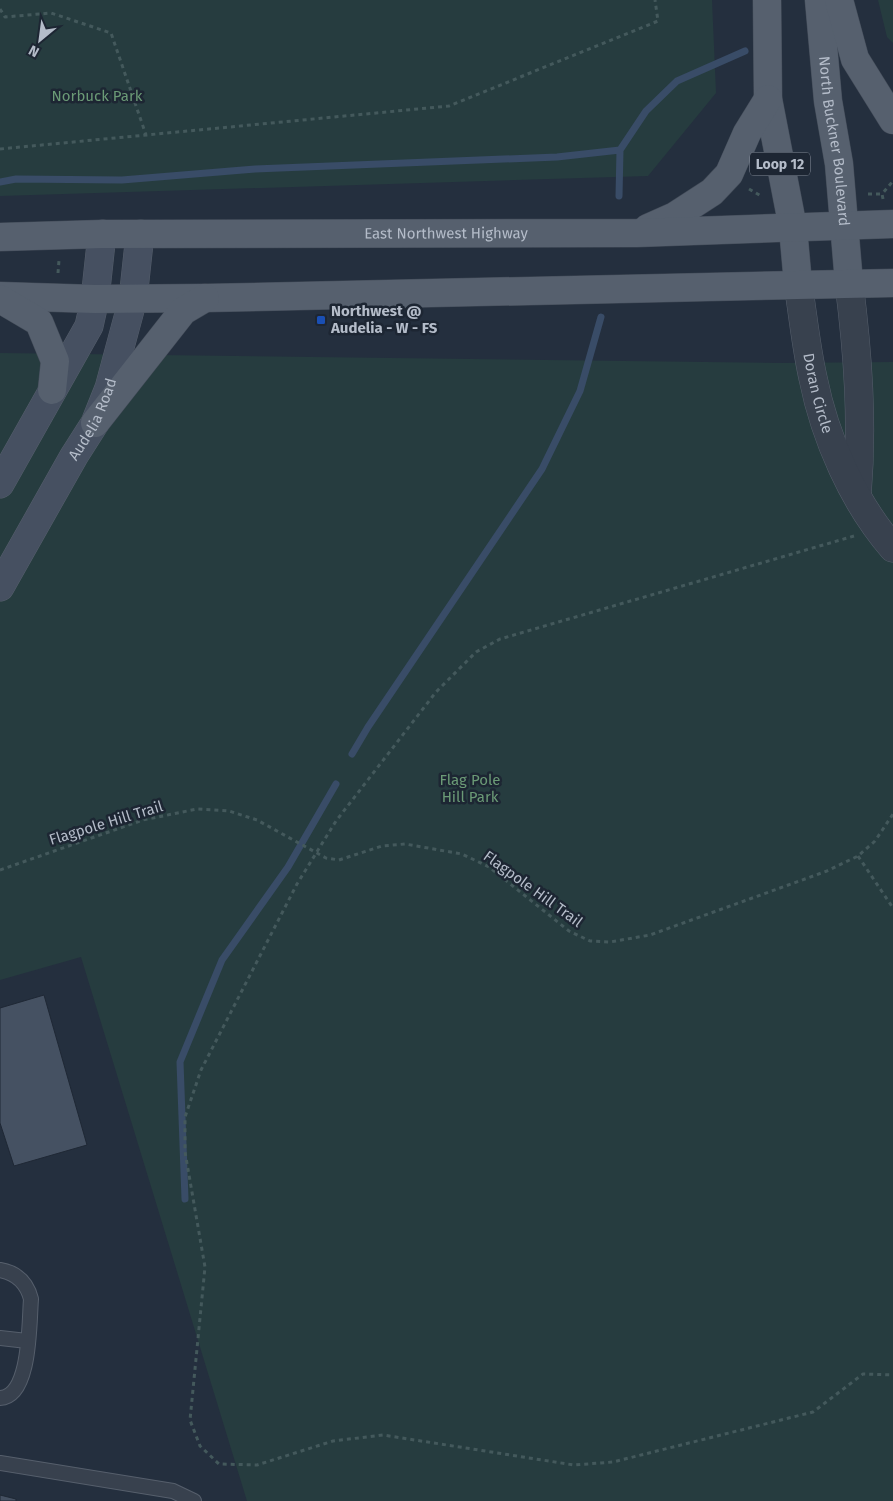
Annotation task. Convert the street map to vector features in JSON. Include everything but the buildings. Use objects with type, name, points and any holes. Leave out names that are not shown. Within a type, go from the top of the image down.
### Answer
[{"type":"main road","name":"Loop 12","points":[[767,0],[768,99],[793,228],[798,284]]},
{"type":"main road","name":"North Buckner Boulevard","points":[[818,0],[828,101],[839,164],[849,283]]},
{"type":"main road","points":[[839,0],[856,58],[893,120]]},
{"type":"main road","points":[[637,233],[675,216],[712,192],[729,174],[748,133],[768,99]]},
{"type":"main road","name":"East Northwest Highway","points":[[0,237],[102,234],[637,233],[793,228],[844,224],[893,224]]},
{"type":"main road","points":[[0,484],[89,326],[95,299],[102,234]]},
{"type":"main road","name":"Audelia Road","points":[[0,587],[74,456],[96,423],[109,388],[133,299],[140,234]]},
{"type":"main road","points":[[0,298],[205,298],[893,283]]},
{"type":"main road","points":[[0,298],[39,322],[55,360],[52,390]]},
{"type":"main road","points":[[96,423],[183,311],[205,298]]},
{"type":"street","points":[[849,283],[860,398],[861,441],[857,496]]},
{"type":"street","name":"Doran Circle","points":[[798,284],[813,379],[834,449],[857,496],[885,539]]},
{"type":"lane","points":[[0,1270],[16,1275],[29,1290],[31,1299],[20,1383],[11,1394],[0,1398]]},
{"type":"lane","points":[[0,1338],[27,1341]]},
{"type":"lane","points":[[0,1462],[173,1491],[194,1501]]},
{"type":"path","points":[[0,149],[449,106],[658,21],[655,0]]},
{"type":"path","points":[[0,9],[5,17],[50,13],[110,33],[146,135]]},
{"type":"path","points":[[868,194],[882,194],[893,181]]},
{"type":"path","points":[[748,189],[759,196]]},
{"type":"path","points":[[57,276],[59,255]]},
{"type":"path","points":[[885,539],[500,639],[476,652],[436,692],[336,821],[297,884],[201,1070],[186,1117],[186,1152],[204,1266],[190,1420],[200,1446],[219,1464],[257,1465],[334,1441],[383,1435],[574,1466],[613,1462],[813,1412],[863,1374],[893,1375]]},
{"type":"path","name":"Flagpole Hill Trail","points":[[0,870],[144,820],[197,809],[229,811],[257,820],[282,832],[326,858],[339,860],[382,846],[405,844],[462,854],[489,867],[569,932],[590,941],[610,942],[650,935],[827,871],[858,856],[875,840],[893,814]]},
{"type":"path","points":[[858,856],[893,908]]},
{"type":"green space","name":"Norbuck Park","points":[[0,0],[712,0],[716,93],[648,176],[0,196]]},
{"type":"green space","points":[[878,0],[893,0],[893,43],[887,37]]},
{"type":"green space","name":"Flag Pole Hill Park","points":[[0,353],[778,363],[893,362],[893,1501],[247,1501],[81,957],[0,980]]},
{"type":"waterway","points":[[619,196],[620,150],[646,111],[677,81],[745,51]]},
{"type":"waterway","points":[[0,182],[16,179],[122,180],[255,169],[557,157],[620,150]]},
{"type":"waterway","points":[[352,754],[368,727],[542,469],[580,391],[601,317]]},
{"type":"waterway","points":[[185,1199],[180,1062],[222,960],[288,867],[336,784]]},
{"type":"place","name":"Northwest @ Audelia - W - FS","points":[[321,320]]}]
